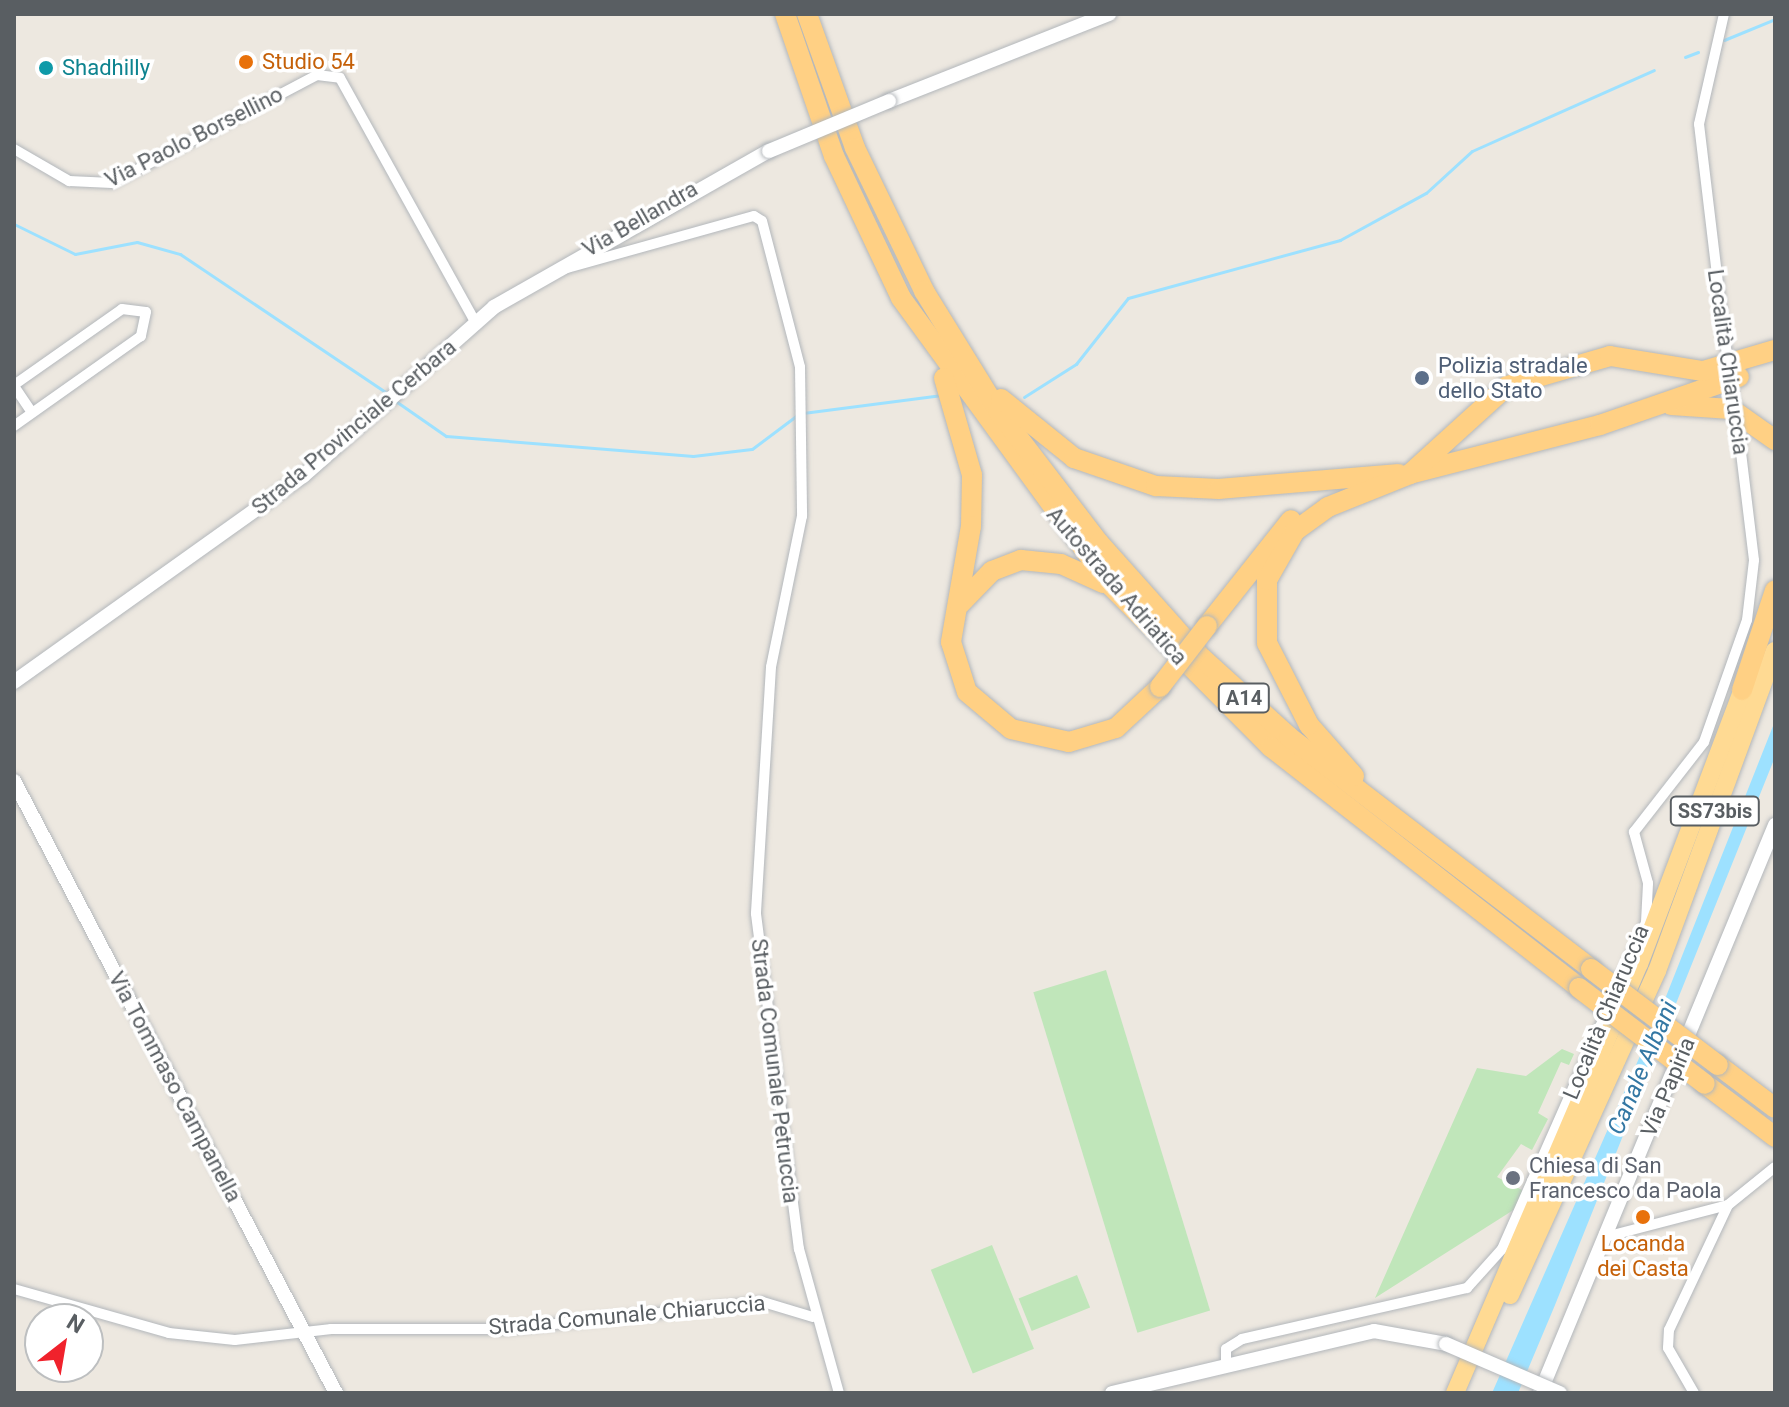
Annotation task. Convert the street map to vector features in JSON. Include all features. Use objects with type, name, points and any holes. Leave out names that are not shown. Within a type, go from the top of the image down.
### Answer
[{"type":"highway","name":"Autostrada Adriatica","points":[[785,14],[856,205],[928,343],[1111,586],[1271,747],[1775,1137]]},
{"type":"highway","name":"Autostrada Adriatica","points":[[807,14],[863,165],[963,360],[1077,517],[1202,658],[1316,760],[1775,1108]]},
{"type":"highway","name":"A14","points":[[928,343],[971,466],[972,517],[951,642],[961,681],[982,710],[1023,734],[1069,742],[1101,735],[1160,687],[1291,520],[1333,497],[1659,405],[1775,365]]},
{"type":"highway","name":"A14","points":[[1465,873],[1323,744],[1277,670],[1264,625],[1271,567],[1295,531],[1328,507],[1410,474],[1513,384],[1610,356],[1703,371],[1775,350]]},
{"type":"highway","name":"A14","points":[[963,360],[1054,445],[1140,483],[1210,489],[1410,474]]},
{"type":"highway","points":[[1659,405],[1731,409],[1775,440]]},
{"type":"highway","name":"A14","points":[[958,607],[988,574],[1021,560],[1061,564],[1111,586]]},
{"type":"highway","points":[[1742,690],[1775,590]]},
{"type":"highway","name":"SS73bis","points":[[1455,1393],[1639,964],[1775,611]]},
{"type":"highway","name":"SS73bis","points":[[1468,1393],[1657,971],[1775,651]]},
{"type":"street","name":"Via Bellandra","points":[[553,269],[769,151],[1109,14]]},
{"type":"street","name":"Località Chiaruccia","points":[[1226,1365],[1226,1349],[1242,1339],[1467,1288],[1502,1249],[1646,922],[1648,883],[1634,832],[1704,742],[1747,620],[1754,560],[1701,166],[1701,97],[1724,14]]},
{"type":"street","name":"Via Paolo Borsellino","points":[[14,149],[69,181],[112,183],[317,75],[340,78],[476,323]]},
{"type":"street","name":"Via Bellandra","points":[[553,269],[576,271],[754,216],[762,221],[785,310],[804,414]]},
{"type":"street","name":"Strada Provinciale Cerbara","points":[[14,682],[33,664],[269,502],[476,323],[553,269]]},
{"type":"street","points":[[14,426],[141,336],[146,312],[122,309],[14,385],[32,413]]},
{"type":"street","name":"Strada Comunale Petruccia","points":[[804,414],[797,553],[771,667],[761,756],[756,914],[785,1165],[813,1317],[839,1393]]},
{"type":"street","name":"Strada Provinciale Cerbara","points":[[14,667],[33,664]]},
{"type":"street","name":"Via Tommaso Campanella","points":[[14,781],[336,1393]]},
{"type":"street","name":"Via Papiria","points":[[1540,1393],[1775,825]]},
{"type":"street","points":[[1605,1237],[1728,1205],[1775,1167]]},
{"type":"street","points":[[1694,1393],[1668,1348],[1669,1330],[1728,1205]]},
{"type":"street","name":"Strada Comunale Chiaruccia","points":[[14,1289],[169,1333],[235,1340],[305,1333],[507,1329],[763,1302],[813,1317]]},
{"type":"street","points":[[1112,1393],[1374,1331],[1446,1344],[1560,1393]]},
{"type":"green space","points":[[1106,970],[1210,1310],[1137,1333],[1033,992]]},
{"type":"green space","points":[[1562,1049],[1574,1054],[1569,1065],[1561,1062],[1538,1113],[1548,1119],[1532,1150],[1521,1144],[1497,1177],[1524,1191],[1515,1209],[1375,1298],[1477,1068],[1526,1076]]},
{"type":"green space","points":[[992,1245],[1034,1349],[973,1374],[931,1270]]},
{"type":"green space","points":[[1077,1275],[1090,1307],[1032,1331],[1019,1299]]},
{"type":"water","name":"Canale Albani","points":[[1775,721],[1775,757],[1518,1393],[1492,1393],[1665,999]]},
{"type":"waterway","points":[[1724,40],[1775,19]]},
{"type":"waterway","points":[[1685,57],[1698,52]]},
{"type":"waterway","points":[[1024,397],[1076,364],[1128,298],[1340,240],[1426,193],[1472,151],[1654,70]]},
{"type":"waterway","points":[[14,224],[75,254],[137,242],[180,254],[388,394]]},
{"type":"waterway","points":[[803,413],[942,395]]},
{"type":"waterway","points":[[397,402],[446,436],[693,456],[752,449],[796,416]]},
{"type":"place","name":"Studio 54","points":[[246,62]]},
{"type":"place","name":"Shadhilly","points":[[46,68]]},
{"type":"place","name":"Polizia stradale dello Stato","points":[[1422,378]]},
{"type":"place","name":"Chiesa di San Francesco da Paola","points":[[1513,1178]]},
{"type":"place","name":"Locanda dei Casta","points":[[1643,1217]]}]
